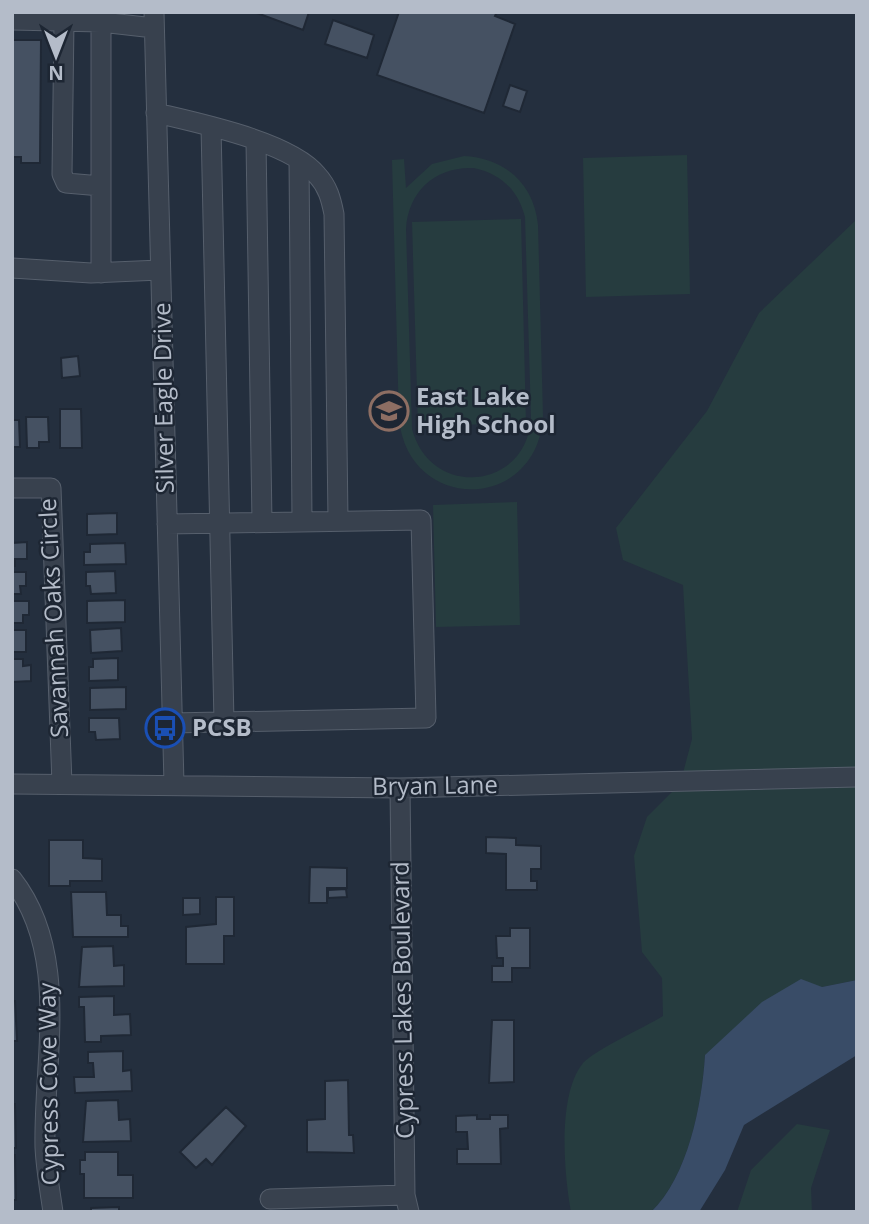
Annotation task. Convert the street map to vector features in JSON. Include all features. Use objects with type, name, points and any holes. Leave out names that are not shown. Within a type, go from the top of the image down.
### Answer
[{"type":"street","points":[[12,20],[154,20]]},
{"type":"street","name":"Silver Eagle Drive","points":[[154,20],[174,784]]},
{"type":"street","points":[[64,21],[62,174],[66,183],[101,186]]},
{"type":"street","points":[[101,22],[101,273]]},
{"type":"street","points":[[156,113],[211,127],[299,160],[316,173],[329,192],[334,214],[338,520]]},
{"type":"street","points":[[211,127],[224,722]]},
{"type":"street","points":[[256,142],[262,522]]},
{"type":"street","points":[[299,160],[303,521]]},
{"type":"street","points":[[12,268],[101,273],[160,270]]},
{"type":"street","name":"Savannah Oaks Circle","points":[[12,488],[51,488],[62,783]]},
{"type":"street","points":[[167,524],[421,520],[426,718],[172,723]]},
{"type":"street","name":"Bryan Lane","points":[[12,784],[400,788],[857,777]]},
{"type":"street","name":"Cypress Lakes Boulevard","points":[[400,788],[407,1203]]},
{"type":"street","name":"Cypress Cove Way","points":[[12,879],[21,890],[37,925],[49,979],[45,1150],[53,1212]]},
{"type":"street","points":[[270,1199],[407,1203]]},
{"type":"green space","points":[[687,155],[690,294],[586,297],[583,158]]},
{"type":"green space","points":[[464,156],[479,158],[504,168],[515,176],[531,197],[538,225],[543,416],[536,447],[520,470],[498,484],[473,489],[448,486],[425,473],[408,451],[399,420],[392,160],[404,159],[406,188],[432,164]],"holes":[[[460,168],[484,171],[500,179],[513,191],[525,217],[531,417],[526,441],[514,460],[497,472],[477,477],[457,476],[438,467],[422,452],[412,429],[406,229],[408,215],[418,192],[436,176]]]},
{"type":"green space","points":[[521,219],[526,423],[418,426],[412,222]]},
{"type":"green space","points":[[857,219],[857,770],[683,773],[692,739],[683,585],[623,560],[616,528],[707,411],[759,313]]},
{"type":"green space","points":[[517,502],[520,625],[436,627],[433,505]]},
{"type":"green space","points":[[857,785],[857,980],[822,987],[705,1055],[696,1117],[684,1160],[675,1180],[651,1212],[571,1212],[566,1177],[565,1135],[569,1094],[575,1077],[589,1058],[663,1016],[662,978],[642,952],[634,856],[647,817],[676,788]]},
{"type":"green space","points":[[797,1124],[830,1130],[811,1188],[812,1212],[737,1212],[751,1170]]},
{"type":"water","points":[[801,979],[822,987],[857,980],[857,1055],[744,1125],[725,1170],[699,1212],[651,1212],[675,1180],[684,1160],[701,1095],[705,1055],[762,1002]]},
{"type":"building","points":[[254,12],[309,12],[303,30]]},
{"type":"building","points":[[399,12],[497,12],[495,16],[515,24],[484,113],[377,75]]},
{"type":"building","points":[[333,20],[374,35],[367,58],[325,44]]},
{"type":"building","points":[[12,40],[41,40],[40,163],[21,163],[21,157],[12,157]]},
{"type":"building","points":[[510,85],[527,91],[520,112],[503,106]]},
{"type":"building","points":[[78,356],[80,376],[62,378],[61,358]]},
{"type":"building","points":[[60,409],[81,409],[82,448],[60,448]]},
{"type":"building","points":[[26,417],[48,417],[49,442],[39,442],[39,448],[27,448]]},
{"type":"building","points":[[12,420],[19,420],[20,447],[12,447]]},
{"type":"building","points":[[117,513],[117,534],[87,535],[87,514]]},
{"type":"building","points":[[27,542],[27,559],[15,559],[15,566],[12,566],[12,543]]},
{"type":"building","points":[[125,543],[126,564],[84,565],[84,552],[90,552],[90,544]]},
{"type":"building","points":[[115,571],[116,593],[91,594],[90,586],[86,586],[86,572]]},
{"type":"building","points":[[12,572],[26,572],[26,586],[20,586],[21,594],[12,594]]},
{"type":"building","points":[[125,600],[125,622],[87,623],[87,601]]},
{"type":"building","points":[[12,601],[29,601],[29,615],[23,615],[23,623],[12,623]]},
{"type":"building","points":[[121,628],[122,651],[91,653],[90,630]]},
{"type":"building","points":[[12,630],[26,630],[26,652],[12,652]]},
{"type":"building","points":[[118,658],[118,680],[89,681],[89,667],[93,667],[93,659]]},
{"type":"building","points":[[12,659],[23,659],[23,666],[31,665],[31,681],[12,682]]},
{"type":"building","points":[[126,687],[126,709],[90,710],[90,688]]},
{"type":"building","points":[[89,718],[119,718],[120,739],[96,740],[95,732],[89,732]]},
{"type":"building","points":[[486,837],[516,838],[516,845],[541,846],[541,869],[531,869],[531,881],[537,881],[537,890],[506,890],[506,854],[486,853]]},
{"type":"building","points":[[49,840],[83,840],[83,858],[102,859],[102,881],[70,881],[70,886],[49,886]]},
{"type":"building","points":[[310,867],[347,868],[347,888],[327,888],[327,903],[309,903]]},
{"type":"building","points":[[346,889],[347,897],[328,898],[328,890]]},
{"type":"building","points":[[71,892],[106,892],[107,915],[121,915],[121,926],[128,926],[128,937],[73,937]]},
{"type":"building","points":[[216,897],[234,897],[234,936],[224,936],[224,964],[186,964],[186,927],[216,924]]},
{"type":"building","points":[[183,898],[200,898],[200,914],[183,915]]},
{"type":"building","points":[[510,928],[530,928],[530,968],[512,968],[512,982],[492,982],[492,966],[503,966],[503,958],[497,958],[496,936],[510,936]]},
{"type":"building","points":[[113,946],[114,966],[124,965],[124,986],[79,987],[82,947]]},
{"type":"building","points":[[114,996],[114,1015],[130,1014],[131,1035],[101,1036],[101,1042],[85,1042],[84,1007],[79,1007],[79,997]]},
{"type":"building","points":[[12,1001],[15,1001],[17,1041],[12,1041]]},
{"type":"building","points":[[492,1020],[514,1020],[514,1082],[489,1083]]},
{"type":"building","points":[[123,1051],[123,1071],[131,1070],[132,1091],[75,1093],[74,1077],[94,1077],[93,1063],[88,1063],[88,1052]]},
{"type":"building","points":[[348,1080],[349,1135],[353,1135],[354,1153],[307,1152],[307,1120],[325,1119],[325,1081]]},
{"type":"building","points":[[118,1100],[119,1120],[130,1119],[131,1141],[83,1142],[86,1101]]},
{"type":"building","points":[[12,1104],[15,1104],[16,1148],[12,1148]]},
{"type":"building","points":[[226,1107],[246,1126],[212,1165],[206,1159],[196,1168],[180,1152]]},
{"type":"building","points":[[477,1115],[477,1119],[490,1119],[490,1115],[508,1115],[508,1128],[500,1129],[501,1164],[457,1164],[457,1149],[468,1149],[467,1132],[456,1132],[456,1116]]},
{"type":"building","points":[[85,1152],[118,1152],[118,1175],[133,1175],[133,1198],[84,1198],[84,1174],[80,1174],[80,1160],[85,1160]]},
{"type":"building","points":[[12,1155],[15,1155],[16,1200],[12,1200]]},
{"type":"building","points":[[119,1207],[119,1212],[91,1212],[91,1208]]},
{"type":"place","name":"East Lake High School","points":[[389,411]]},
{"type":"place","name":"PCSB","points":[[165,728]]}]
